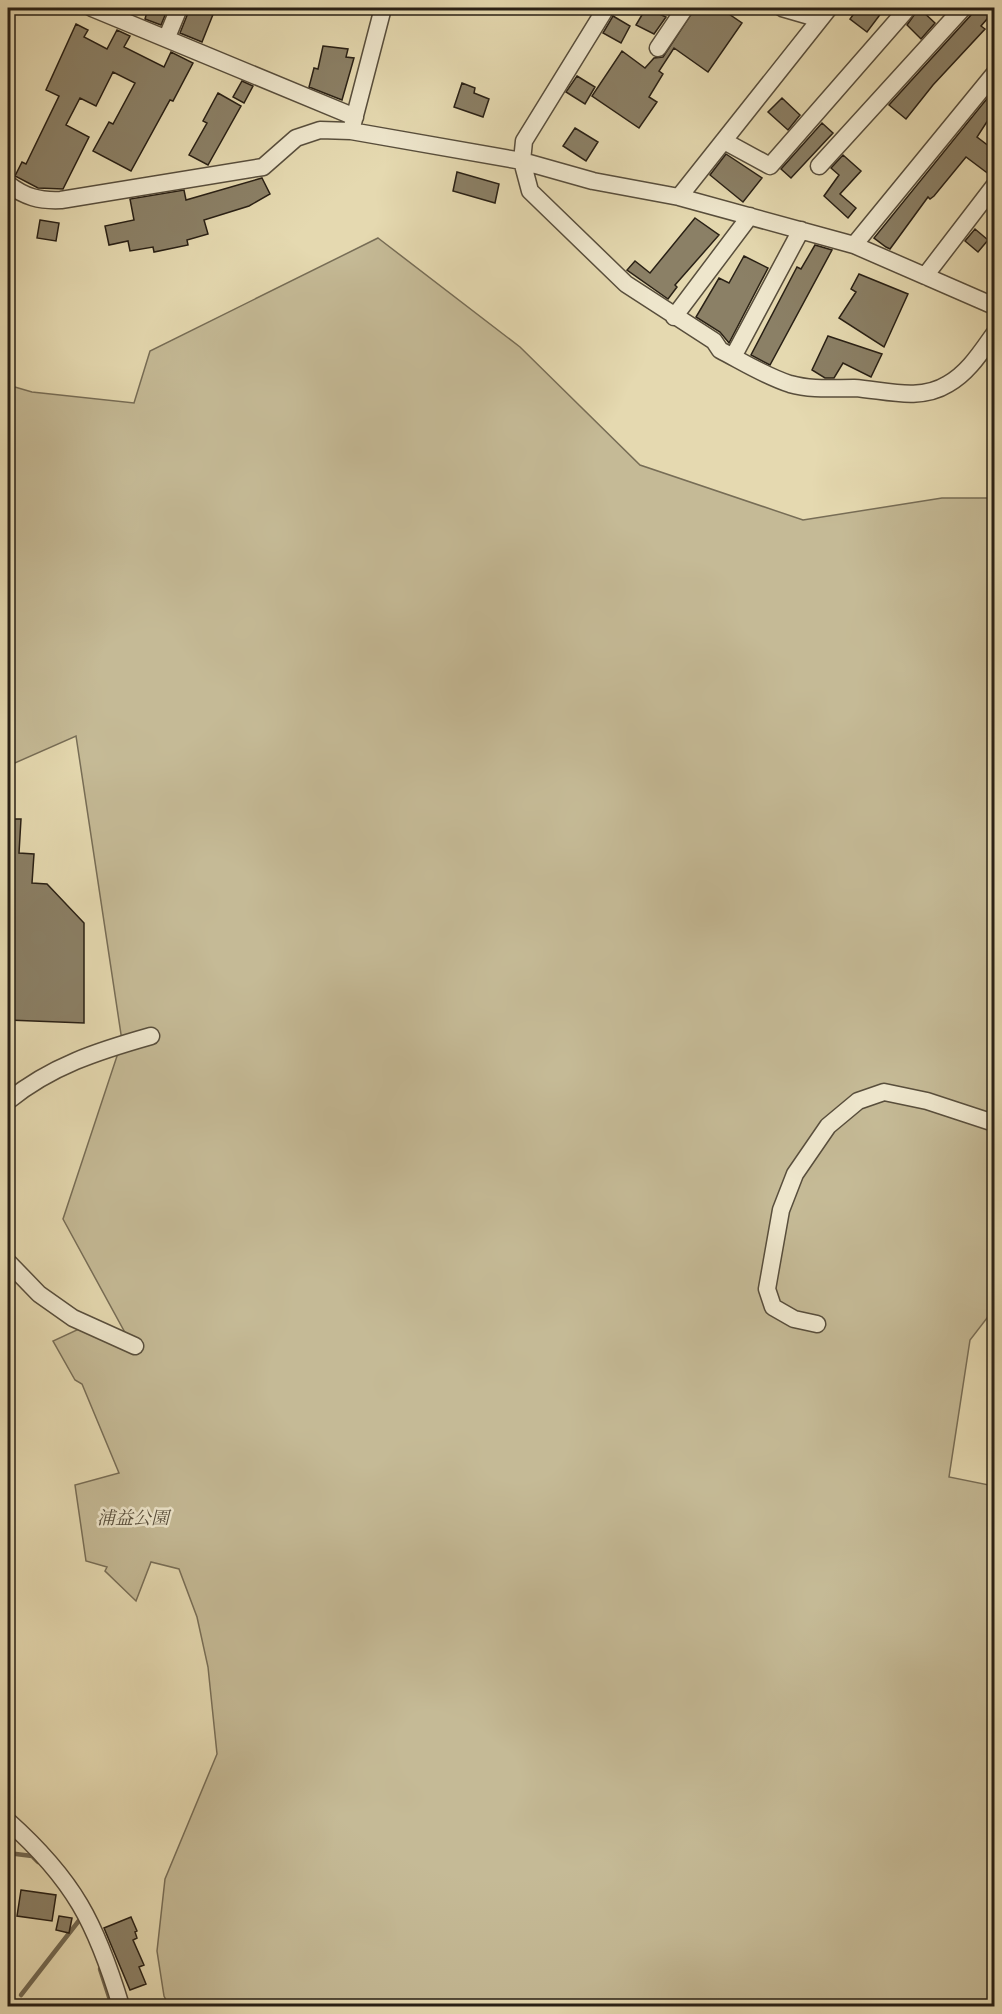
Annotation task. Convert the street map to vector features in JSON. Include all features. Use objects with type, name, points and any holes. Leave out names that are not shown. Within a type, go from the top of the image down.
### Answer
[{"type":"street","points":[[92,8],[167,38],[353,124],[522,161],[593,181],[679,197],[854,245],[994,306]]},
{"type":"street","points":[[167,38],[179,8]]},
{"type":"street","points":[[353,124],[383,8]]},
{"type":"street","points":[[606,8],[524,141],[522,161],[530,191],[626,284],[714,341],[720,350],[789,383],[810,389],[854,388],[918,394],[947,385],[964,373],[994,334]]},
{"type":"street","points":[[658,48],[685,8]]},
{"type":"street","points":[[782,8],[825,13]]},
{"type":"street","points":[[724,141],[770,166],[908,8]]},
{"type":"street","points":[[819,166],[963,8]]},
{"type":"street","points":[[679,197],[825,13]]},
{"type":"street","points":[[854,245],[994,74]]},
{"type":"street","points":[[8,184],[24,195],[42,200],[61,200],[263,167],[296,138],[320,130],[353,124]]},
{"type":"street","points":[[925,276],[994,186]]},
{"type":"street","points":[[674,317],[750,216]]},
{"type":"street","points":[[733,357],[801,230]]},
{"type":"street","points":[[8,1101],[34,1080],[67,1062],[151,1036]]},
{"type":"street","points":[[817,1324],[794,1319],[773,1307],[767,1289],[781,1210],[795,1174],[828,1126],[858,1101],[884,1092],[927,1101],[994,1123]]},
{"type":"street","points":[[8,1262],[39,1294],[73,1318],[135,1346]]},
{"type":"street","points":[[8,1821],[58,1871],[80,1901],[95,1929],[121,2007]]},
{"type":"green space","name":"浦益公園","points":[[378,238],[520,347],[640,465],[803,520],[942,498],[994,498],[994,1309],[970,1340],[949,1477],[994,1486],[994,2006],[169,2006],[164,1996],[157,1951],[165,1879],[217,1754],[208,1667],[197,1617],[179,1569],[151,1562],[136,1601],[105,1571],[107,1567],[86,1561],[75,1485],[119,1473],[82,1384],[75,1380],[53,1341],[81,1328],[135,1351],[63,1219],[122,1041],[76,736],[8,766],[8,385],[32,392],[134,403],[150,351]]},
{"type":"building","points":[[148,8],[168,8],[161,25],[145,19]]},
{"type":"building","points":[[190,8],[202,8],[214,12],[202,42],[180,33]]},
{"type":"building","points":[[646,8],[666,17],[654,34],[636,25]]},
{"type":"building","points":[[695,8],[720,8],[742,23],[708,72],[674,48],[659,71],[663,74],[649,97],[657,102],[639,128],[592,96],[622,51],[645,68],[654,58],[663,57]]},
{"type":"building","points":[[858,8],[885,8],[867,32],[850,19]]},
{"type":"building","points":[[919,8],[935,23],[921,39],[907,25]]},
{"type":"building","points":[[973,8],[994,8],[994,11],[981,26],[985,29],[933,85],[906,119],[889,105],[971,15]]},
{"type":"building","points":[[613,16],[630,26],[621,43],[603,33]]},
{"type":"building","points":[[76,24],[88,30],[84,37],[107,49],[117,30],[130,36],[124,47],[164,67],[171,52],[193,63],[131,171],[93,151],[109,122],[113,124],[135,83],[113,72],[96,106],[80,98],[66,125],[89,137],[63,189],[38,188],[15,176],[22,162],[26,164],[59,96],[46,90]]},
{"type":"building","points":[[323,46],[348,49],[346,57],[354,58],[342,100],[309,87],[314,68],[318,69]]},
{"type":"building","points":[[577,76],[595,87],[585,104],[566,92]]},
{"type":"building","points":[[242,81],[253,86],[244,103],[233,97]]},
{"type":"building","points":[[462,83],[475,88],[474,93],[489,99],[483,117],[454,107]]},
{"type":"building","points":[[994,90],[994,121],[990,117],[977,137],[994,150],[994,169],[990,175],[966,157],[934,196],[930,199],[928,197],[890,249],[886,247],[874,238]]},
{"type":"building","points":[[218,93],[241,106],[208,165],[189,155],[207,123],[203,121]]},
{"type":"building","points":[[782,98],[800,115],[788,130],[768,112]]},
{"type":"building","points":[[822,123],[833,133],[791,178],[781,169]]},
{"type":"building","points":[[575,128],[598,142],[586,161],[563,146]]},
{"type":"building","points":[[726,154],[762,178],[743,202],[710,175]]},
{"type":"building","points":[[843,155],[861,171],[840,194],[856,208],[848,218],[824,196],[839,175],[831,168]]},
{"type":"building","points":[[457,172],[499,184],[495,203],[453,191]]},
{"type":"building","points":[[262,178],[270,194],[249,206],[204,220],[208,234],[187,240],[188,245],[154,252],[153,247],[130,251],[128,241],[109,245],[105,226],[134,220],[130,199],[184,190],[186,200]]},
{"type":"building","points":[[695,218],[719,235],[675,285],[677,287],[668,299],[627,270],[635,261],[650,273]]},
{"type":"building","points":[[40,220],[59,223],[56,241],[37,238]]},
{"type":"building","points":[[975,229],[988,240],[978,252],[965,241]]},
{"type":"building","points":[[815,245],[832,250],[770,365],[751,355],[797,267],[801,269]]},
{"type":"building","points":[[744,256],[768,268],[729,343],[720,332],[696,317],[719,278],[729,283]]},
{"type":"building","points":[[859,274],[908,294],[884,347],[839,318],[856,292],[851,289]]},
{"type":"building","points":[[828,336],[882,354],[871,377],[843,363],[834,378],[825,378],[812,370]]},
{"type":"building","points":[[8,819],[21,819],[19,853],[34,854],[32,883],[47,884],[84,923],[84,1023],[8,1020]]},
{"type":"building","points":[[21,1890],[56,1895],[52,1921],[17,1916]]},
{"type":"building","points":[[59,1916],[72,1918],[69,1933],[56,1930]]},
{"type":"building","points":[[131,1917],[137,1931],[135,1932],[137,1938],[133,1940],[144,1965],[139,1967],[146,1984],[130,1990],[104,1928]]},
{"type":"waterway","points":[[8,1853],[32,1856],[38,1862]]},
{"type":"waterway","points":[[21,1995],[81,1918]]},
{"type":"waterway","points":[[100,1969],[112,2006]]}]
